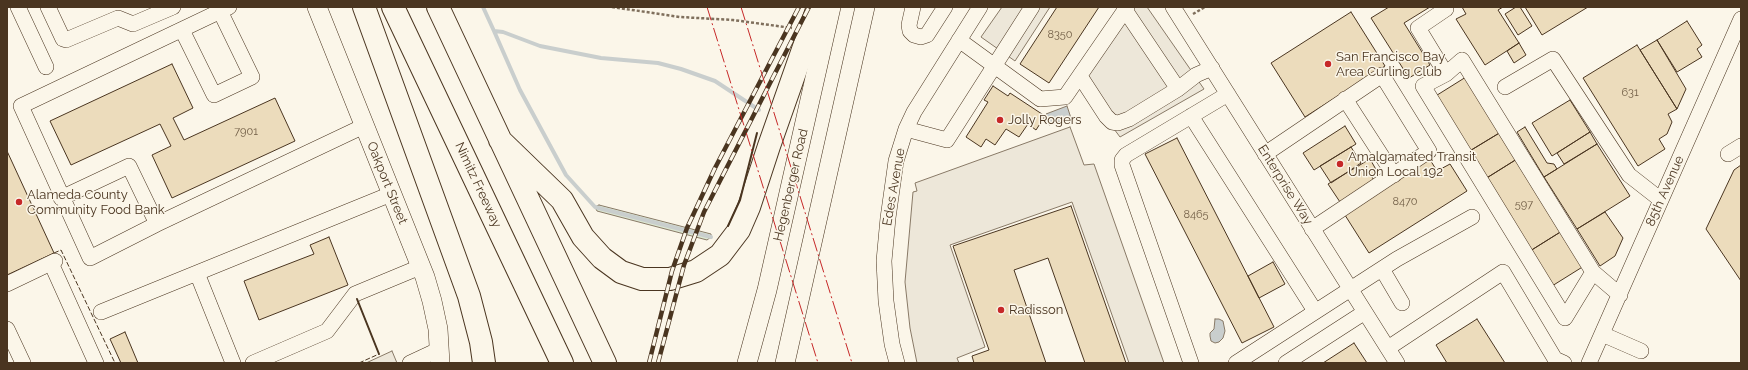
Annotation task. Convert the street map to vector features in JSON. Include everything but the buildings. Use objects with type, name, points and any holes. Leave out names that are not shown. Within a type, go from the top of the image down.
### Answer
[{"type":"highway","points":[[364,7],[469,296],[484,363]]},
{"type":"highway","name":"Nimitz Freeway","points":[[393,7],[562,363]]},
{"type":"highway","points":[[438,7],[605,363]]},
{"type":"highway","points":[[500,140],[562,200],[582,237],[602,258],[620,272],[642,279],[670,279],[696,271],[720,255],[739,230],[749,207],[768,146],[818,7]]},
{"type":"highway","points":[[588,328],[620,363]]},
{"type":"main road","name":"Oakport Street","points":[[317,7],[420,267],[432,301],[440,356]]},
{"type":"main road","name":"Hegenberger Road","points":[[747,363],[766,290],[832,7]]},
{"type":"main road","points":[[785,363],[865,7]]},
{"type":"street","points":[[18,7],[46,67]]},
{"type":"street","points":[[48,7],[63,39],[66,40],[118,18],[133,24],[173,7]]},
{"type":"street","points":[[913,7],[909,25],[910,31],[914,35],[921,37],[927,35],[945,7]]},
{"type":"street","name":"Edes Avenue","points":[[897,363],[892,344],[887,308],[884,261],[896,161],[906,129],[914,112],[980,7]]},
{"type":"street","points":[[906,129],[947,140],[1032,7]]},
{"type":"street","name":"Enterprise Way","points":[[1173,7],[1397,363]]},
{"type":"street","points":[[1444,7],[1446,9],[1418,28],[1446,74]]},
{"type":"street","points":[[959,40],[1040,99],[1065,97],[1126,8],[1178,89]]},
{"type":"street","points":[[182,30],[214,95],[252,77],[225,9],[21,106],[90,258],[157,224],[364,126]]},
{"type":"street","name":"85th Avenue","points":[[1589,363],[1740,22]]},
{"type":"street","points":[[1505,87],[1553,59],[1629,175],[1661,200]]},
{"type":"street","points":[[1593,272],[1565,318],[1423,86],[1446,74],[1462,60],[1593,272],[1620,295]]},
{"type":"street","points":[[1080,76],[1106,116],[1112,122],[1123,122],[1178,89],[1196,75],[1212,68]]},
{"type":"street","points":[[1265,154],[1382,75],[1429,151],[1312,229]]},
{"type":"street","points":[[1191,363],[1122,165],[1122,160],[1126,156],[1228,94]]},
{"type":"street","points":[[1345,99],[1394,175]]},
{"type":"street","points":[[1191,116],[1315,311]]},
{"type":"street","points":[[1728,154],[1741,146]]},
{"type":"street","points":[[62,198],[128,166],[157,224]]},
{"type":"street","points":[[101,312],[391,194]]},
{"type":"street","points":[[1236,363],[1382,269],[1472,217]]},
{"type":"street","points":[[7,284],[53,262],[96,363]]},
{"type":"street","points":[[253,363],[327,331],[355,294],[420,267]]},
{"type":"street","points":[[1382,269],[1402,303]]},
{"type":"street","points":[[1388,348],[1503,272],[1555,359],[1564,363]]},
{"type":"street","points":[[197,273],[233,363]]},
{"type":"street","points":[[1286,363],[1365,312]]},
{"type":"street","points":[[7,329],[23,363]]},
{"type":"street","points":[[1602,334],[1641,351]]},
{"type":"street","points":[[410,363],[440,356]]},
{"type":"path","points":[[612,7],[680,17],[733,20],[810,30]]},
{"type":"green space","points":[[599,205],[711,234],[711,237],[707,240],[597,211],[595,207]]},
{"type":"shaded area","points":[[1002,7],[1050,7],[1015,61],[981,37]]},
{"type":"shaded area","points":[[1132,7],[1147,7],[1204,89],[1120,137],[1076,78]]},
{"type":"shaded area","points":[[1067,106],[1071,118],[1049,125],[1046,114]]},
{"type":"shaded area","points":[[1070,127],[1084,165],[1094,164],[1164,363],[1129,363],[1072,202],[950,245],[985,347],[957,358],[959,363],[917,363],[910,328],[905,282],[913,192],[917,191],[915,183]]},
{"type":"shaded area","points":[[1215,319],[1223,321],[1225,331],[1223,338],[1219,342],[1215,343],[1211,341],[1210,333],[1214,329]]},
{"type":"shaded area","points":[[392,351],[397,363],[366,363]]},
{"type":"waterway","points":[[483,7],[494,31],[503,32],[540,46],[601,58],[658,63],[681,69],[715,81],[759,110]]},
{"type":"waterway","points":[[494,31],[520,90],[566,175],[595,207],[711,237]]},
{"type":"railway","points":[[649,363],[672,271],[687,228],[715,168],[799,7]]},
{"type":"railway","points":[[658,363],[684,265],[704,212],[809,7]]},
{"type":"fence","points":[[54,253],[61,250],[115,363]]},
{"type":"fence","points":[[359,363],[379,354]]},
{"type":"wall","points":[[728,226],[740,200],[757,133]]},
{"type":"wall","points":[[357,299],[379,354]]},
{"type":"power","points":[[707,7],[818,363]]},
{"type":"power","points":[[741,7],[852,363]]},
{"type":"place","name":"San Francisco Bay Area Curling Club","points":[[1328,64]]},
{"type":"place","name":"Jolly Rogers","points":[[1000,120]]},
{"type":"place","name":"Amalgamated Transit Union Local 192","points":[[1340,164]]},
{"type":"place","name":"Alameda County Community Food Bank","points":[[19,202]]},
{"type":"place","name":"Radisson","points":[[1001,310]]}]
